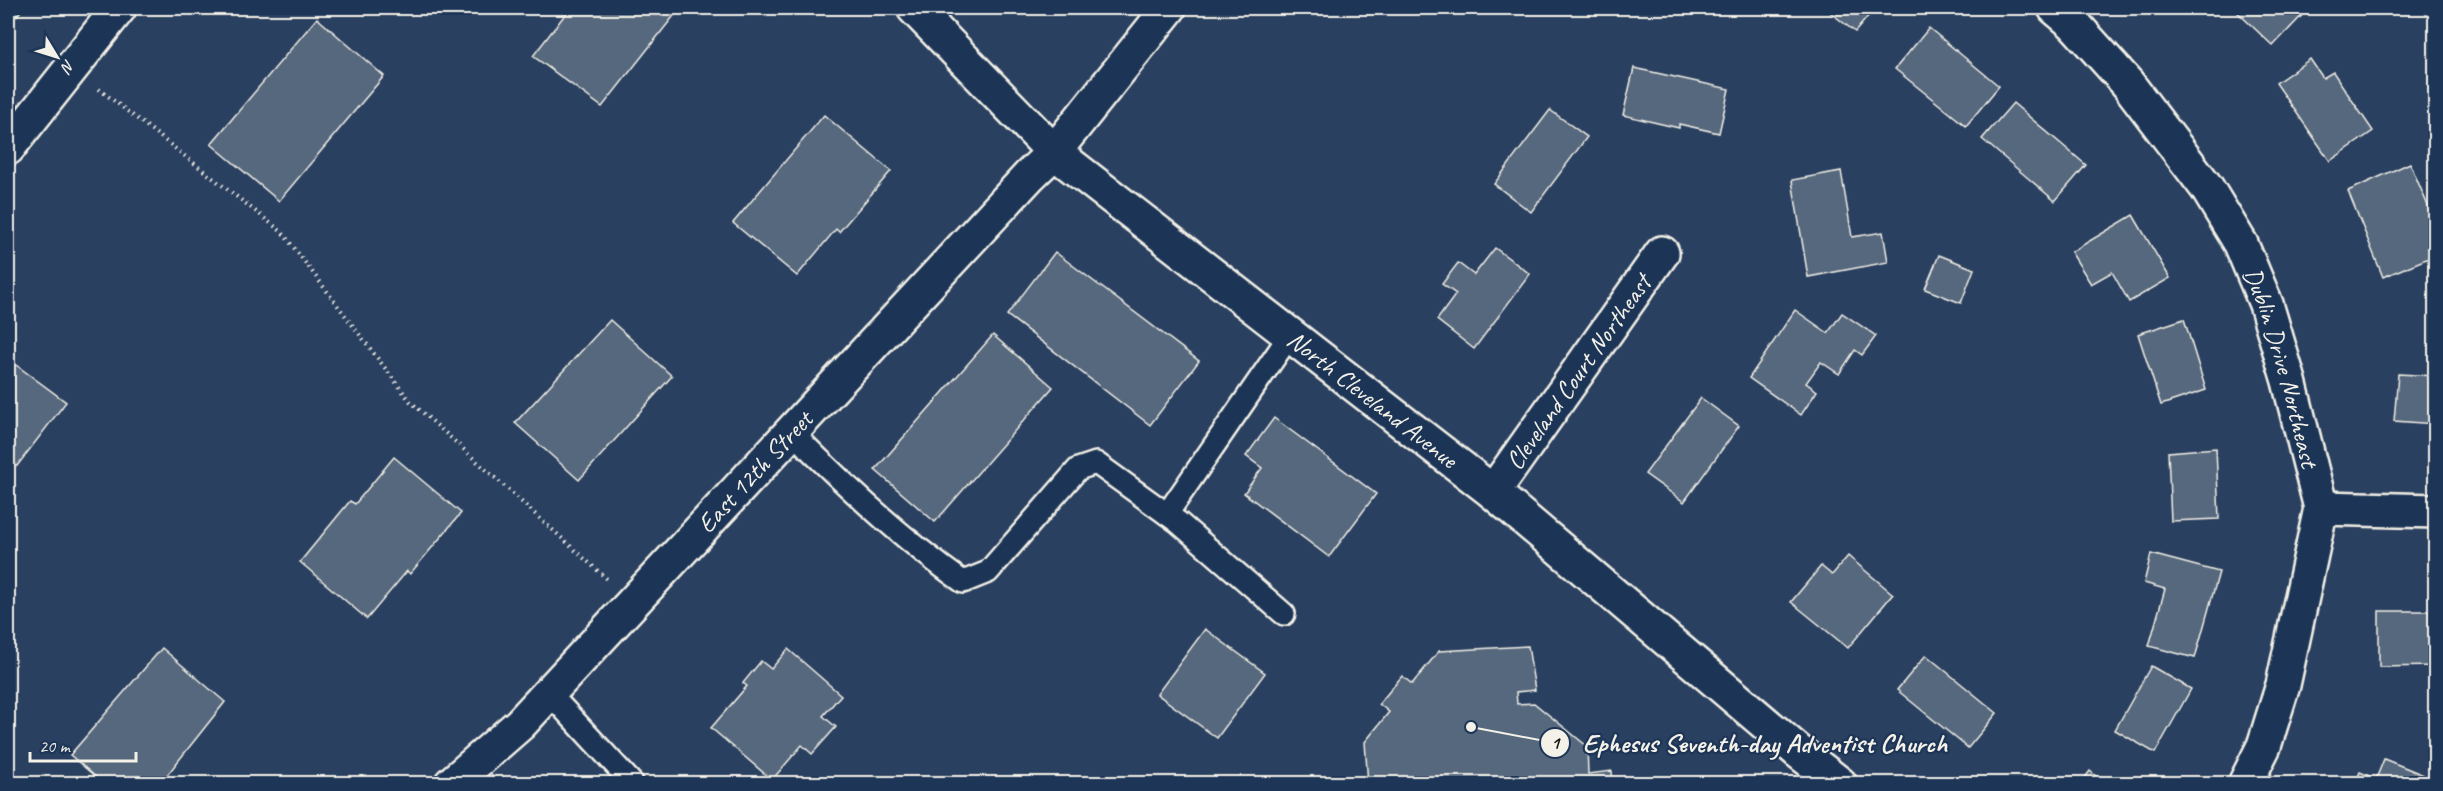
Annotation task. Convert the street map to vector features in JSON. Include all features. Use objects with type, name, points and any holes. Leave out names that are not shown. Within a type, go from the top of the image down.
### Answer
[{"type":"street","points":[[8,148],[119,8]]},
{"type":"street","name":"North Cleveland Avenue","points":[[914,8],[1054,152],[1493,492],[1799,752],[1840,783]]},
{"type":"street","name":"East 12th Street","points":[[451,783],[520,724],[1054,152],[1169,8]]},
{"type":"street","name":"Dublin Drive Northeast","points":[[2055,8],[2074,24],[2128,84],[2207,188],[2241,244],[2266,304],[2289,381],[2321,508],[2283,685],[2264,746],[2245,783]]},
{"type":"street","name":"Cleveland Court Northeast","points":[[1493,492],[1662,253]]},
{"type":"street","points":[[2321,508],[2436,511]]},
{"type":"lane","points":[[1167,514],[1290,335]]},
{"type":"lane","points":[[792,432],[842,483],[933,560],[963,582],[988,572],[1078,469],[1096,463],[1167,514],[1284,614]]},
{"type":"lane","points":[[549,693],[633,783]]},
{"type":"path","points":[[71,67],[282,232],[410,401],[634,603]]},
{"type":"building","points":[[8,8],[23,8],[16,17],[8,11]]},
{"type":"building","points":[[570,8],[680,8],[602,107],[533,56]]},
{"type":"building","points":[[1825,8],[1875,8],[1855,32]]},
{"type":"building","points":[[2233,8],[2309,8],[2273,46]]},
{"type":"building","points":[[317,18],[384,76],[279,201],[211,144]]},
{"type":"building","points":[[1929,28],[1999,86],[1966,126],[1895,69]]},
{"type":"building","points":[[2310,59],[2323,78],[2333,72],[2373,131],[2330,161],[2276,83]]},
{"type":"building","points":[[1634,68],[1729,89],[1719,133],[1679,124],[1679,128],[1623,115]]},
{"type":"building","points":[[2013,103],[2086,165],[2055,201],[1982,139]]},
{"type":"building","points":[[1550,110],[1587,137],[1531,212],[1494,184]]},
{"type":"building","points":[[824,115],[891,171],[839,232],[836,229],[797,276],[733,223]]},
{"type":"building","points":[[2410,163],[2436,225],[2436,255],[2383,277],[2348,191]]},
{"type":"building","points":[[1841,171],[1852,237],[1883,232],[1888,262],[1808,277],[1792,180]]},
{"type":"building","points":[[2133,215],[2170,278],[2129,302],[2112,272],[2091,284],[2071,252]]},
{"type":"building","points":[[1495,248],[1530,274],[1474,349],[1437,320],[1456,294],[1442,284],[1458,263],[1474,275]]},
{"type":"building","points":[[1055,252],[1199,361],[1150,425],[1007,315]]},
{"type":"building","points":[[1939,255],[1974,269],[1961,303],[1925,289]]},
{"type":"building","points":[[1795,310],[1828,333],[1842,313],[1876,336],[1862,355],[1855,350],[1839,374],[1821,362],[1806,383],[1817,391],[1801,415],[1749,378]]},
{"type":"building","points":[[2184,319],[2206,390],[2161,405],[2138,334]]},
{"type":"building","points":[[610,320],[672,376],[579,480],[515,423]]},
{"type":"building","points":[[993,335],[1053,387],[935,522],[875,470]]},
{"type":"building","points":[[8,359],[66,402],[17,466],[14,464],[8,473]]},
{"type":"building","points":[[2398,374],[2436,376],[2436,424],[2394,421]]},
{"type":"building","points":[[1701,398],[1739,426],[1684,502],[1645,474]]},
{"type":"building","points":[[1274,418],[1376,494],[1329,557],[1244,493],[1262,468],[1246,456]]},
{"type":"building","points":[[2216,448],[2219,519],[2171,521],[2168,452]]},
{"type":"building","points":[[394,457],[461,513],[410,574],[407,571],[367,619],[300,562],[350,501],[355,504]]},
{"type":"building","points":[[2151,554],[2219,572],[2195,658],[2149,646],[2165,589],[2144,583]]},
{"type":"building","points":[[1848,556],[1893,594],[1848,648],[1791,602],[1821,566],[1832,575]]},
{"type":"building","points":[[2379,611],[2436,611],[2436,666],[2379,667]]},
{"type":"building","points":[[1205,629],[1265,673],[1217,738],[1157,694]]},
{"type":"building","points":[[1528,646],[1535,690],[1516,692],[1517,704],[1534,703],[1587,746],[1588,774],[1612,771],[1613,784],[1368,784],[1365,742],[1389,712],[1379,704],[1402,676],[1412,684],[1439,651]]},
{"type":"building","points":[[162,648],[225,702],[160,784],[104,784],[70,755]]},
{"type":"building","points":[[788,649],[841,695],[823,716],[836,727],[812,754],[802,745],[772,780],[711,728],[747,686],[743,683],[761,661],[771,669]]},
{"type":"building","points":[[1926,655],[1997,713],[1968,748],[1897,690]]},
{"type":"building","points":[[2151,666],[2191,689],[2155,753],[2115,730]]},
{"type":"building","points":[[2384,759],[2431,778],[2429,784],[2355,784],[2360,772],[2376,779]]},
{"type":"building","points":[[2090,771],[2105,784],[2080,784]]},
{"type":"place","name":"Ephesus Seventh-day Adventist Church","points":[[1471,727]]}]
